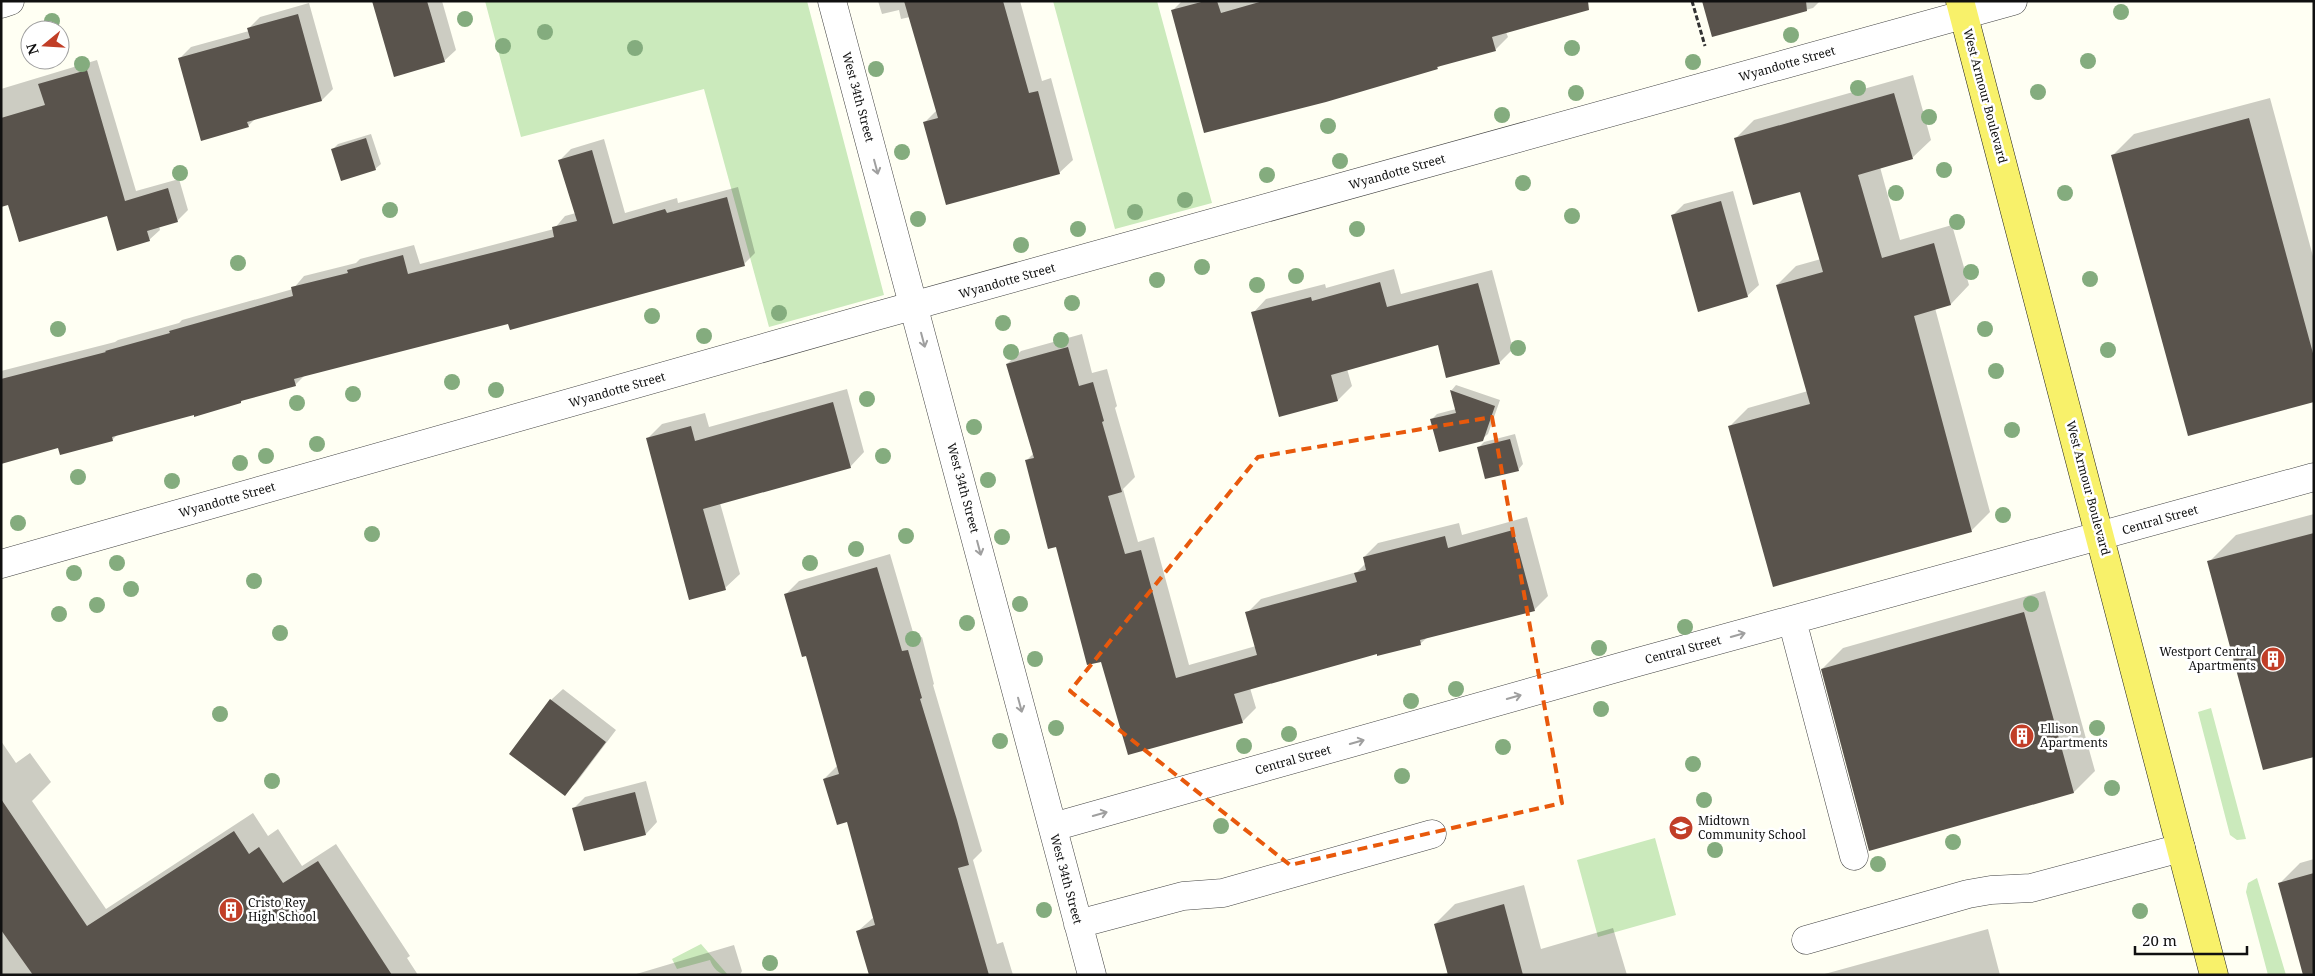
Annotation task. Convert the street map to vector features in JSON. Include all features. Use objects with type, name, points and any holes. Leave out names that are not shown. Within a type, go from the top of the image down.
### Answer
[{"type":"main road","name":"West Armour Boulevard","points":[[1962,8],[2214,975]]},
{"type":"street","points":[[1,4],[10,1]]},
{"type":"street","name":"West 34th Street","points":[[832,1],[1092,975]]},
{"type":"street","name":"Wyandotte Street","points":[[1,564],[1962,8],[2013,1]]},
{"type":"street","name":"Central Street","points":[[1053,827],[1792,620],[2314,477]]},
{"type":"street","points":[[1792,620],[1854,856]]},
{"type":"street","points":[[1078,924],[1183,896],[1223,893],[1432,834]]},
{"type":"street","points":[[1806,940],[1968,894],[1991,890],[2031,888],[2181,848]]},
{"type":"path","points":[[1692,1],[1705,46]]},
{"type":"highlighted area","points":[[1492,417],[1562,803],[1290,865],[1070,691],[1258,457]]},
{"type":"green space","points":[[485,1],[807,1],[884,295],[769,327],[704,89],[521,137]]},
{"type":"green space","points":[[1053,1],[1157,1],[1212,203],[1115,229]]},
{"type":"green space","points":[[2211,708],[2246,839],[2237,840],[2230,835],[2198,712]]},
{"type":"green space","points":[[1655,838],[1676,915],[1598,937],[1577,860]]},
{"type":"green space","points":[[2257,878],[2286,975],[2268,975],[2246,892],[2248,883]]},
{"type":"green space","points":[[701,944],[728,975],[722,974],[717,970],[710,960],[677,969],[672,959]]},
{"type":"building","points":[[372,1],[427,1],[445,62],[394,77]]},
{"type":"building","points":[[904,1],[1003,1],[1029,93],[1038,91],[1060,174],[946,205],[923,122],[938,118]]},
{"type":"building","points":[[1205,1],[1217,1],[1221,13],[1263,1],[1588,1],[1589,10],[1492,37],[1496,51],[1437,67],[1438,69],[1326,102],[1204,133],[1171,10]]},
{"type":"building","points":[[1702,1],[1806,1],[1807,11],[1712,37]]},
{"type":"building","points":[[298,14],[322,101],[247,122],[249,127],[201,141],[178,58],[250,38],[247,28]]},
{"type":"building","points":[[87,70],[125,201],[168,188],[178,222],[147,231],[150,241],[117,251],[107,216],[19,242],[8,205],[1,207],[1,118],[45,105],[38,84]]},
{"type":"building","points":[[1894,93],[1913,159],[1858,175],[1882,258],[1934,243],[1951,305],[1914,316],[1972,532],[1773,587],[1728,426],[1810,404],[1776,285],[1823,272],[1800,192],[1753,205],[1734,138]]},
{"type":"building","points":[[2249,118],[2314,357],[2314,402],[2188,436],[2111,155]]},
{"type":"building","points":[[366,138],[376,170],[341,181],[331,149]]},
{"type":"building","points":[[592,150],[613,224],[665,209],[667,213],[727,197],[745,266],[510,330],[508,324],[294,379],[296,386],[241,401],[241,403],[194,417],[194,415],[112,437],[113,441],[60,455],[58,448],[1,464],[1,379],[106,352],[170,333],[169,331],[293,296],[291,287],[348,273],[347,270],[403,255],[408,274],[554,237],[552,227],[577,221],[558,160]]},
{"type":"building","points":[[1721,201],[1748,297],[1698,312],[1671,215]]},
{"type":"building","points":[[1380,282],[1387,307],[1478,283],[1500,364],[1446,378],[1438,345],[1331,375],[1338,401],[1279,417],[1251,312],[1311,297],[1312,301]]},
{"type":"building","points":[[1068,347],[1079,386],[1093,382],[1122,492],[1108,496],[1125,554],[1141,550],[1176,678],[1257,655],[1245,612],[1357,582],[1354,573],[1366,570],[1363,557],[1445,536],[1448,548],[1513,530],[1535,611],[1420,640],[1421,645],[1377,656],[1377,654],[1234,694],[1243,723],[1128,755],[1101,662],[1087,665],[1056,547],[1048,549],[1025,460],[1034,458],[1006,364]]},
{"type":"building","points":[[1450,390],[1495,406],[1483,441],[1439,452],[1430,419],[1456,413]]},
{"type":"building","points":[[833,402],[851,468],[703,509],[726,590],[689,600],[646,438],[691,426],[695,441]]},
{"type":"building","points":[[1510,439],[1519,471],[1485,479],[1477,447]]},
{"type":"building","name":"Westport Central Apartments","points":[[2314,533],[2314,757],[2263,770],[2207,561]]},
{"type":"building","points":[[877,567],[902,651],[908,650],[922,698],[920,699],[957,820],[969,865],[958,868],[989,975],[869,975],[856,931],[875,925],[847,822],[837,825],[823,779],[839,774],[806,656],[802,657],[784,594]]},
{"type":"building","name":"Ellison Apartments","points":[[2024,612],[2074,793],[1869,851],[1821,669]]},
{"type":"building","points":[[550,699],[606,742],[565,796],[509,754]]},
{"type":"building","points":[[635,792],[646,835],[584,851],[572,808]]},
{"type":"building","name":"Cristo Rey High School","points":[[1,799],[87,926],[234,831],[249,854],[259,847],[283,883],[318,861],[392,975],[33,975],[1,930]]},
{"type":"building","points":[[2314,873],[2314,975],[2303,975],[2278,883]]},
{"type":"building","points":[[1504,904],[1523,975],[1448,975],[1434,924]]},
{"type":"place","name":"Westport Central Apartments","points":[[2273,659]]},
{"type":"place","name":"Ellison Apartments","points":[[2022,736]]},
{"type":"place","name":"Midtown Community School","points":[[1681,828]]},
{"type":"place","name":"Cristo Rey High School","points":[[231,910]]}]
